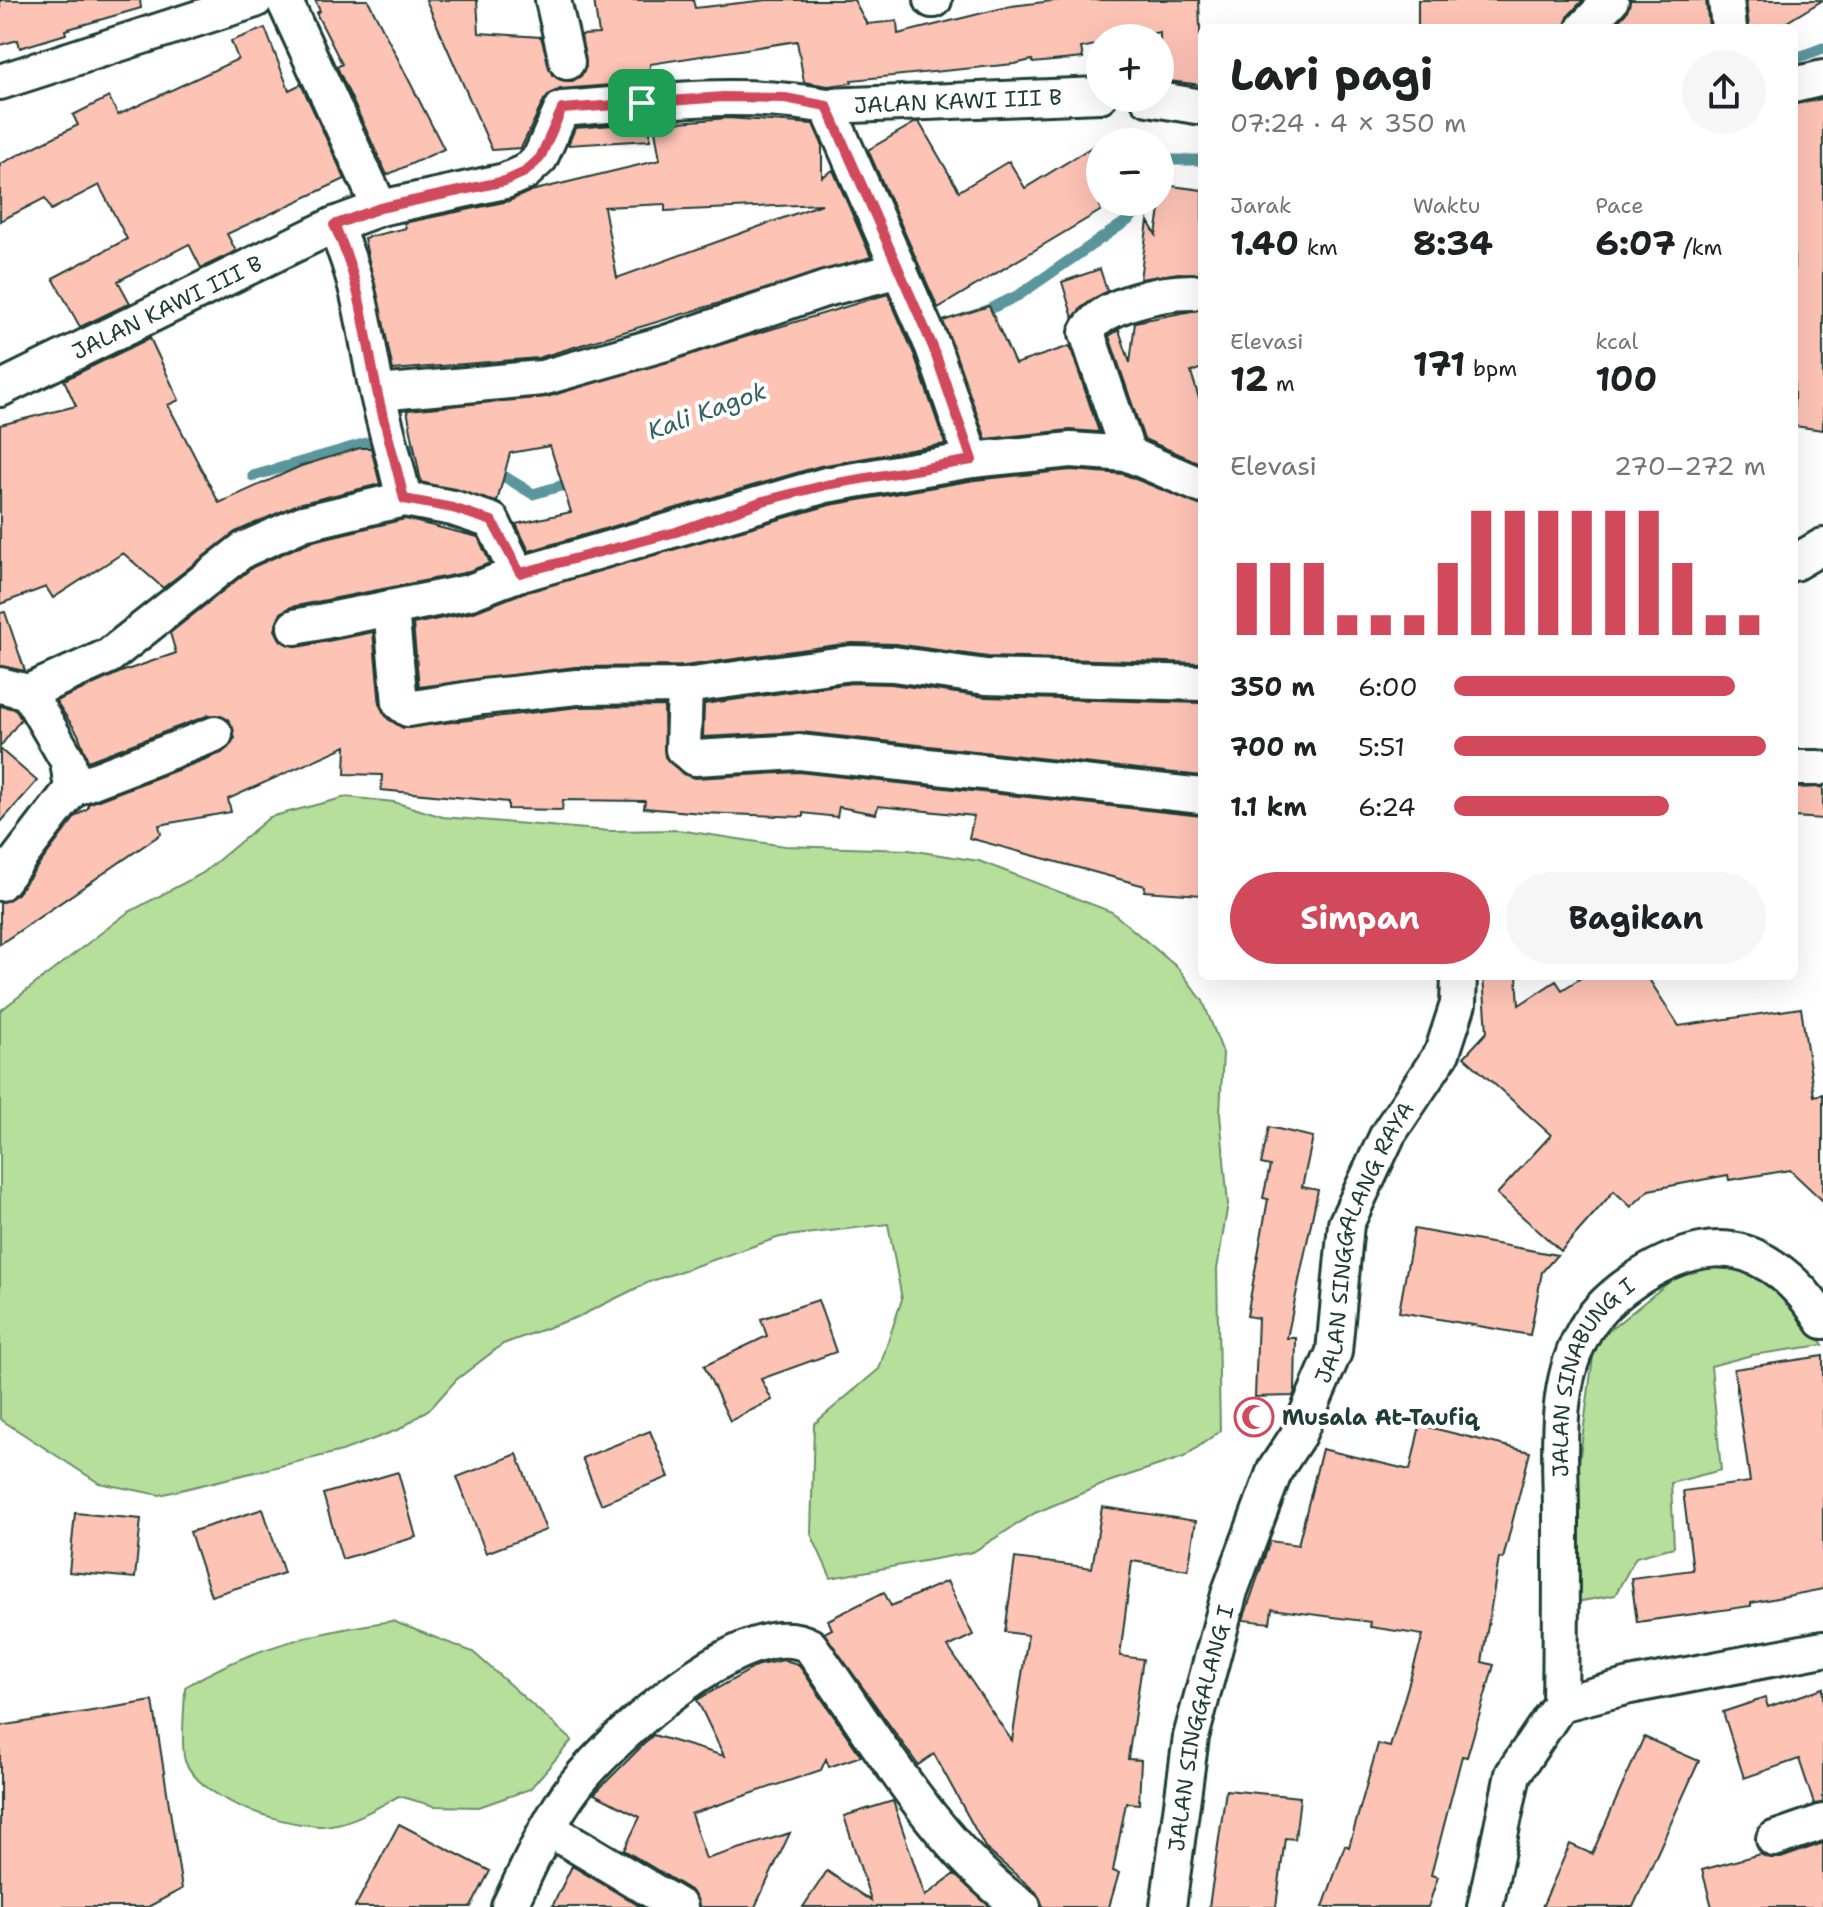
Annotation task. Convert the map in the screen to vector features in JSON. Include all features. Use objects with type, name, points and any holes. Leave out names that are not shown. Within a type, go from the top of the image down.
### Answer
[{"type":"street","points":[[0,82],[255,0]]},
{"type":"street","points":[[284,0],[380,208]]},
{"type":"street","points":[[553,0],[567,62]]},
{"type":"street","points":[[1588,24],[1611,0]]},
{"type":"street","points":[[1726,0],[1729,24]]},
{"type":"street","points":[[1798,84],[1823,78]]},
{"type":"street","name":"JALAN KAWI III B","points":[[0,389],[334,225],[380,208],[505,181],[525,172],[540,158],[562,109],[723,97],[785,98],[827,106],[1086,96]]},
{"type":"street","points":[[1174,102],[1198,106]]},
{"type":"street","points":[[827,106],[929,338],[972,460]]},
{"type":"street","points":[[334,225],[349,256],[358,286],[378,393],[404,499]]},
{"type":"street","points":[[378,393],[542,378],[666,343],[825,289],[900,270]]},
{"type":"street","points":[[1128,454],[1087,333],[1096,321],[1128,304],[1152,296],[1192,292]]},
{"type":"street","points":[[295,627],[470,592],[520,573],[676,532],[763,501],[826,485],[972,460],[1071,450],[1128,454],[1198,484]]},
{"type":"street","points":[[72,789],[68,761],[14,689],[109,656],[243,550],[272,535],[303,523],[404,499],[453,508],[492,521],[520,573]]},
{"type":"street","points":[[1798,561],[1823,546]]},
{"type":"street","points":[[391,609],[400,703],[408,709],[577,687],[685,686],[851,663],[906,666],[986,677],[1198,683]]},
{"type":"street","points":[[685,686],[683,749],[695,758],[799,752],[1198,796]]},
{"type":"street","points":[[0,883],[72,789],[215,734]]},
{"type":"street","name":"JALAN SINGGALANG RAYA","points":[[1244,1554],[1275,1470],[1298,1435],[1334,1352],[1346,1224],[1388,1134],[1442,1053],[1458,1004],[1459,980]]},
{"type":"street","name":"JALAN SINABUNG I","points":[[1560,1704],[1561,1402],[1582,1334],[1610,1301],[1652,1270],[1685,1254],[1720,1247],[1751,1253],[1774,1267],[1823,1321]]},
{"type":"street","name":"JALAN SINGGALANG I","points":[[1168,1907],[1191,1737],[1230,1591],[1244,1554]]},
{"type":"street","points":[[509,1907],[574,1787],[604,1752],[659,1703],[702,1673],[749,1648],[784,1638],[810,1646],[922,1803],[996,1889],[1023,1907]]},
{"type":"street","points":[[1485,1907],[1513,1774],[1560,1704],[1630,1686],[1823,1649]]},
{"type":"street","points":[[1774,1839],[1823,1822]]},
{"type":"street","points":[[549,1829],[680,1907]]},
{"type":"green space","points":[[346,797],[394,802],[443,817],[610,831],[678,830],[785,846],[909,850],[979,861],[1112,912],[1178,968],[1203,1001],[1223,1053],[1220,1114],[1228,1204],[1217,1269],[1220,1431],[1184,1457],[1111,1481],[1035,1513],[973,1552],[831,1578],[811,1534],[814,1424],[879,1369],[902,1299],[888,1224],[780,1237],[649,1282],[580,1316],[503,1344],[456,1380],[432,1407],[400,1429],[342,1451],[160,1495],[99,1483],[0,1419],[0,1011],[127,913],[203,873],[270,817]]},
{"type":"green space","points":[[1689,1266],[1756,1271],[1799,1307],[1823,1345],[1752,1355],[1711,1366],[1721,1470],[1671,1483],[1674,1547],[1636,1557],[1615,1595],[1571,1603],[1570,1531],[1595,1342]]},
{"type":"green space","points":[[392,1621],[473,1652],[572,1740],[530,1789],[479,1807],[434,1806],[399,1796],[351,1820],[319,1826],[284,1821],[243,1808],[207,1788],[194,1775],[184,1754],[185,1687],[235,1661],[285,1643]]},
{"type":"building","points":[[0,0],[140,0],[141,8],[65,30],[66,34],[20,48],[18,40],[0,45]]},
{"type":"building","points":[[315,0],[368,0],[444,149],[387,175],[337,67],[342,64],[316,13],[320,11]]},
{"type":"building","points":[[426,0],[477,0],[479,33],[541,37],[552,75],[571,82],[581,76],[586,67],[581,35],[599,34],[594,0],[693,0],[695,8],[767,0],[854,0],[867,24],[897,21],[898,34],[1011,6],[1061,0],[1199,0],[1198,85],[1174,82],[1174,24],[1086,24],[1086,47],[1081,48],[1083,58],[1033,63],[1032,60],[851,80],[852,83],[828,86],[804,82],[797,41],[650,64],[650,82],[560,89],[544,100],[521,148],[492,150]]},
{"type":"building","points":[[1418,0],[1583,0],[1569,15],[1566,24],[1418,24]]},
{"type":"building","points":[[1630,0],[1706,0],[1709,24],[1616,24],[1626,13]]},
{"type":"building","points":[[1746,0],[1823,0],[1784,24],[1749,24]]},
{"type":"building","points":[[265,28],[289,90],[301,84],[345,179],[227,234],[236,251],[201,268],[189,244],[118,281],[130,303],[80,327],[53,278],[127,239],[99,185],[51,210],[45,198],[0,221],[0,164],[78,125],[73,115],[109,97],[118,115],[238,59],[231,41]]},
{"type":"building","points":[[1823,99],[1823,430],[1798,427],[1798,103]]},
{"type":"building","points":[[728,118],[813,124],[822,144],[822,177],[833,170],[871,257],[538,358],[393,370],[364,238],[406,228],[404,223],[509,201],[531,191],[660,160],[654,124]],"holes":[[[665,204],[665,211],[822,204],[617,278],[604,207]]]},
{"type":"building","points":[[650,122],[650,140],[568,145],[575,128]]},
{"type":"building","points":[[919,122],[959,191],[1009,161],[1025,188],[1086,151],[1086,216],[1092,216],[938,308],[868,150]]},
{"type":"building","points":[[1174,186],[1198,189],[1198,275],[1179,273],[1140,279],[1148,221],[1156,235],[1159,216],[1174,216]]},
{"type":"building","points":[[1100,269],[1107,291],[1082,307],[1073,318],[1062,282]]},
{"type":"building","points":[[888,294],[914,354],[945,444],[820,466],[529,551],[516,524],[571,512],[550,446],[510,453],[497,502],[421,482],[407,410],[547,397]]},
{"type":"building","points":[[989,306],[1015,364],[1070,346],[1099,432],[1069,430],[986,439],[943,321]]},
{"type":"building","points":[[1198,310],[1198,369],[1191,372],[1198,395],[1198,462],[1144,439],[1109,336],[1119,330],[1130,363],[1135,322]]},
{"type":"building","points":[[150,338],[179,400],[168,405],[219,503],[301,466],[360,448],[371,448],[380,484],[298,504],[235,532],[163,588],[123,553],[53,598],[46,587],[0,604],[0,425],[76,406],[64,380]]},
{"type":"building","points":[[1071,470],[1123,474],[1198,504],[1198,663],[988,657],[896,644],[851,643],[684,666],[575,667],[419,687],[413,624],[474,612],[525,592],[830,505],[975,480]]},
{"type":"building","points":[[405,519],[478,537],[490,563],[464,573],[291,607],[281,613],[275,630],[281,641],[298,647],[373,632],[380,706],[388,719],[403,728],[578,707],[664,706],[665,757],[683,774],[695,778],[798,772],[1198,816],[1198,895],[1144,891],[1145,886],[969,838],[974,816],[878,806],[876,814],[839,807],[837,817],[803,813],[803,817],[702,813],[644,808],[645,801],[563,800],[562,810],[508,809],[508,802],[381,790],[382,775],[345,774],[346,746],[228,799],[231,812],[159,825],[161,834],[0,944],[0,903],[16,895],[76,816],[88,808],[88,804],[222,753],[235,738],[228,719],[209,715],[88,761],[78,734],[56,701],[121,672],[176,653],[170,633],[253,567],[309,542]]},
{"type":"building","points":[[5,612],[25,671],[0,666],[0,613]]},
{"type":"building","points":[[852,683],[891,684],[985,697],[1198,703],[1198,776],[801,732],[703,737],[704,704]]},
{"type":"building","points":[[0,706],[15,709],[21,719],[0,747]]},
{"type":"building","points":[[0,749],[37,781],[0,823]]},
{"type":"building","points":[[1823,787],[1823,819],[1798,817],[1798,788]]},
{"type":"building","points":[[1483,980],[1517,980],[1519,1005],[1556,981],[1562,990],[1578,980],[1650,980],[1679,1026],[1801,1008],[1814,1096],[1823,1094],[1823,1201],[1790,1170],[1729,1180],[1728,1175],[1649,1190],[1631,1207],[1614,1191],[1561,1251],[1497,1194],[1551,1135],[1464,1057],[1487,1032]]},
{"type":"building","points":[[1269,1127],[1313,1137],[1302,1187],[1318,1190],[1287,1338],[1296,1338],[1295,1391],[1293,1396],[1255,1397],[1258,1318],[1247,1316],[1268,1199],[1263,1198],[1270,1166],[1261,1164]]},
{"type":"building","points":[[1414,1229],[1557,1255],[1542,1272],[1530,1335],[1399,1312]]},
{"type":"building","points":[[818,1300],[836,1352],[761,1379],[772,1400],[730,1421],[704,1366],[767,1336],[761,1319]]},
{"type":"building","points":[[1823,1356],[1823,1589],[1751,1603],[1751,1606],[1637,1622],[1631,1578],[1693,1570],[1683,1491],[1750,1482],[1734,1369]]},
{"type":"building","points":[[1420,1425],[1530,1452],[1503,1559],[1499,1558],[1482,1662],[1494,1665],[1467,1757],[1462,1756],[1431,1875],[1438,1877],[1428,1907],[1323,1907],[1345,1845],[1349,1847],[1378,1744],[1390,1747],[1423,1635],[1370,1627],[1371,1622],[1272,1609],[1270,1623],[1243,1620],[1270,1541],[1298,1545],[1322,1449],[1410,1470]]},
{"type":"building","points":[[650,1431],[669,1477],[601,1504],[582,1458]]},
{"type":"building","points":[[517,1454],[546,1530],[486,1553],[457,1477]]},
{"type":"building","points":[[398,1472],[416,1537],[342,1559],[323,1494]]},
{"type":"building","points":[[1102,1507],[1196,1521],[1188,1570],[1132,1561],[1120,1656],[1143,1659],[1128,1759],[1141,1760],[1139,1804],[1126,1803],[1113,1871],[1119,1873],[1109,1907],[1043,1907],[1036,1892],[986,1849],[934,1754],[918,1765],[824,1633],[832,1629],[828,1620],[884,1592],[891,1606],[947,1581],[973,1635],[948,1647],[1012,1741],[1028,1635],[1005,1632],[1015,1558],[1092,1568]]},
{"type":"building","points":[[263,1509],[284,1573],[211,1596],[190,1532]]},
{"type":"building","points":[[75,1513],[141,1519],[135,1578],[69,1572]]},
{"type":"building","points":[[784,1660],[798,1664],[861,1756],[829,1767],[826,1759],[821,1770],[691,1814],[706,1859],[790,1833],[755,1907],[700,1907],[690,1890],[624,1850],[640,1817],[594,1794],[653,1735],[724,1756],[697,1700],[759,1665]]},
{"type":"building","points":[[1823,1688],[1823,1803],[1814,1804],[1799,1759],[1744,1778],[1723,1712],[1765,1698],[1768,1707]]},
{"type":"building","points":[[153,1701],[182,1889],[148,1907],[0,1907],[0,1726]]},
{"type":"building","points":[[1644,1737],[1699,1761],[1633,1907],[1542,1907],[1570,1844],[1592,1854]]},
{"type":"building","points":[[1226,1790],[1300,1797],[1295,1839],[1285,1838],[1276,1907],[1209,1907]]},
{"type":"building","points":[[893,1801],[925,1896],[954,1874],[990,1907],[803,1907],[827,1871],[871,1901],[844,1816]]},
{"type":"building","points":[[399,1824],[490,1871],[471,1907],[355,1907]]},
{"type":"building","points":[[1823,1843],[1823,1907],[1712,1907],[1702,1870],[1760,1854],[1781,1858]]},
{"type":"building","points":[[572,1866],[641,1907],[552,1907]]},
{"type":"waterway","name":"Kali Kagok","points":[[1798,57],[1823,48]]},
{"type":"waterway","name":"Kali Kagok","points":[[1174,160],[1198,160]]},
{"type":"waterway","name":"Kali Kagok","points":[[977,315],[1019,295],[1132,216]]},
{"type":"waterway","name":"Kali Kagok","points":[[253,476],[380,439],[429,452]]},
{"type":"waterway","name":"Kali Kagok","points":[[492,469],[533,494],[574,482]]},
{"type":"place","name":"Musala At-Taufiq","points":[[1254,1417]]},
{"type":"route","points":[[723,97],[785,98],[827,106],[933,347],[972,460],[826,485],[763,501],[676,532],[525,573],[516,571],[492,521],[453,508],[404,499],[390,431],[378,393],[358,286],[349,256],[334,225],[380,208],[505,181],[525,172],[540,158],[562,109],[642,103],[723,97]]}]
